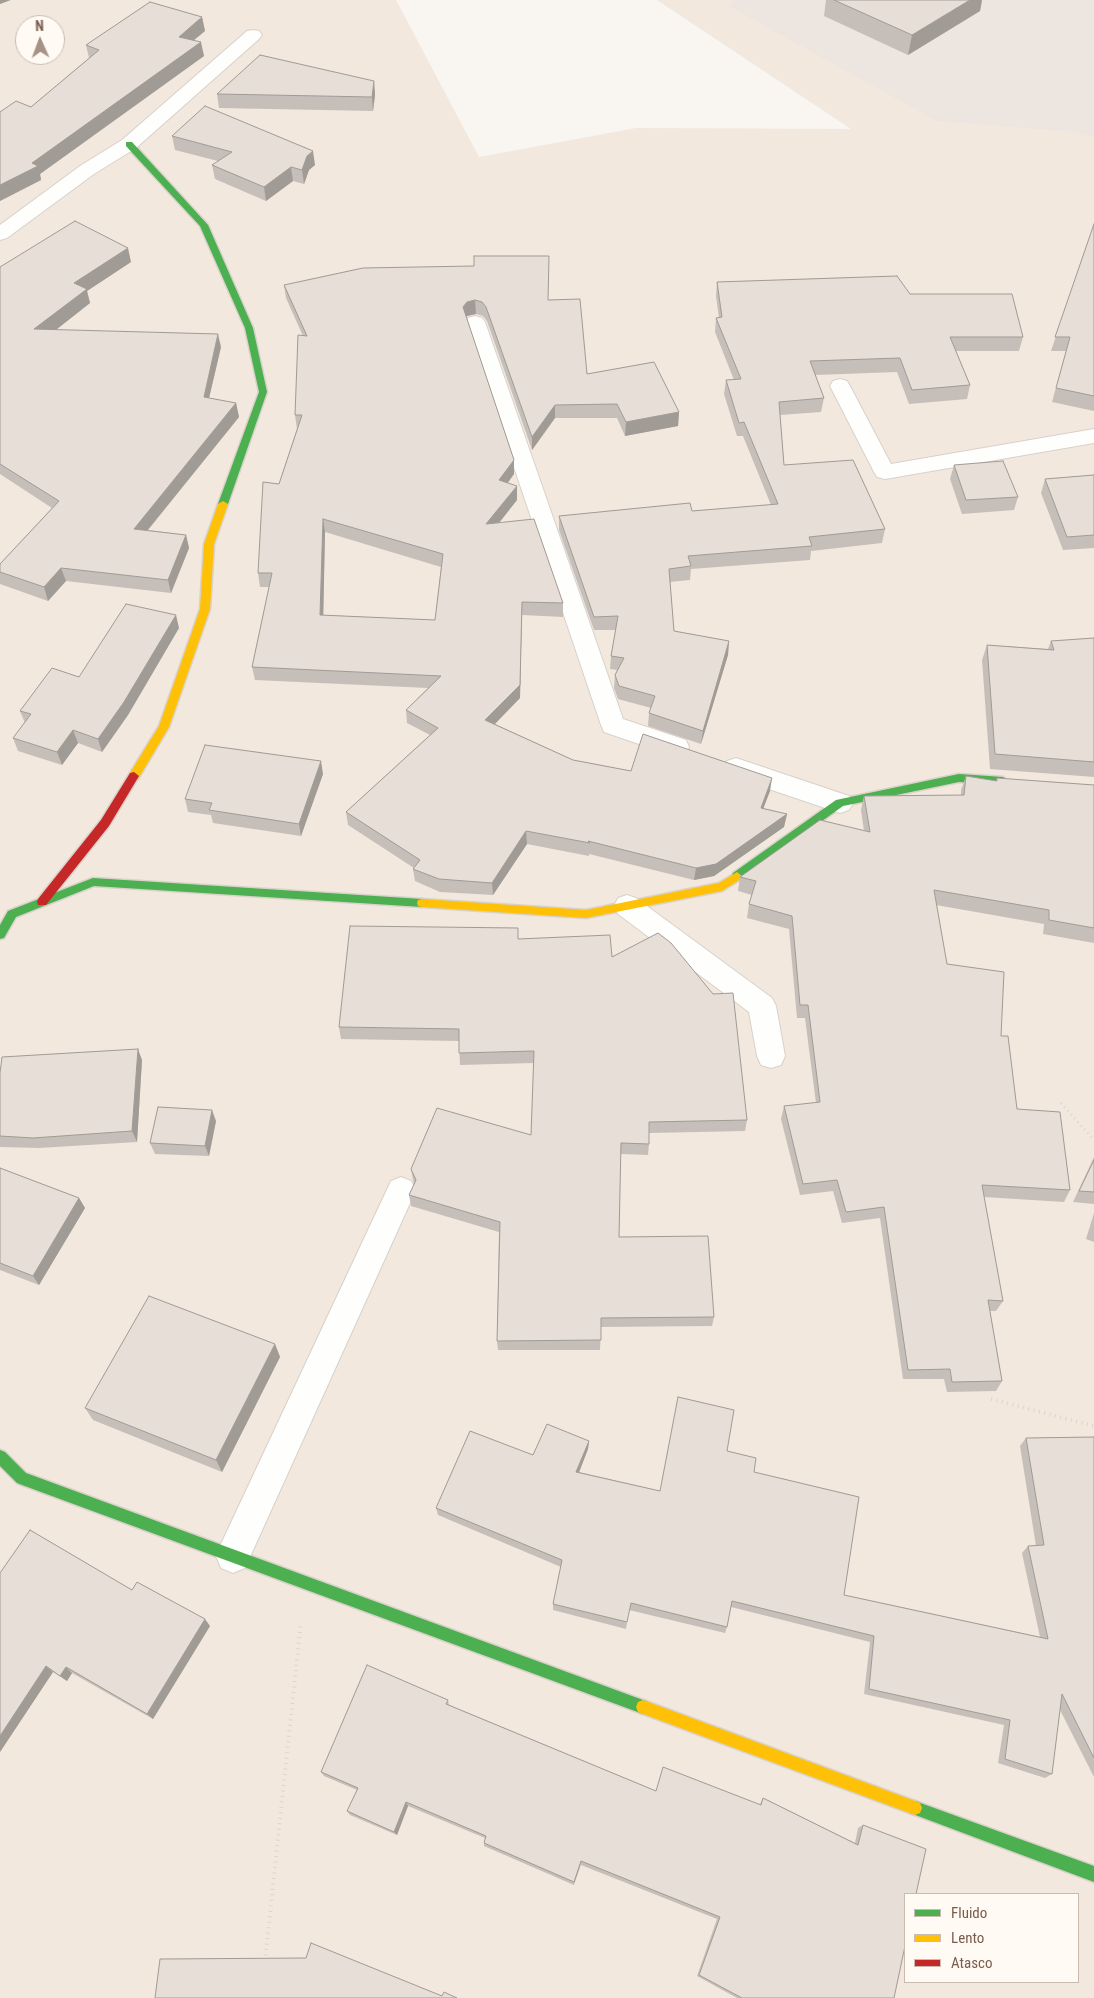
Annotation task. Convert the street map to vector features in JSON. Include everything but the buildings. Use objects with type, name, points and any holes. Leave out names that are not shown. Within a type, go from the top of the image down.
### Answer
[{"type":"street","points":[[0,234],[87,170],[129,144],[254,35]]},
{"type":"street","points":[[41,903],[105,823],[164,728],[205,609],[208,544],[263,392],[249,328],[204,225],[129,144]]},
{"type":"street","points":[[475,322],[614,725],[840,803]]},
{"type":"street","points":[[840,386],[885,472],[1094,436]]},
{"type":"street","points":[[0,935],[12,914],[93,882],[586,914],[722,887],[840,803],[959,778],[1016,782]]},
{"type":"street","points":[[627,906],[762,1006],[771,1056]]},
{"type":"street","points":[[233,1556],[401,1190]]},
{"type":"street","points":[[0,1457],[22,1478],[1094,1874]]},
{"type":"path","points":[[1061,1103],[1094,1140]]},
{"type":"path","points":[[991,1399],[1094,1426]]},
{"type":"path","points":[[264,1964],[305,1582]]},
{"type":"shaded area","points":[[0,0],[396,0],[479,157],[636,128],[851,129],[657,0],[1094,0],[1094,1998],[0,1998]]},
{"type":"shaded area","points":[[734,0],[1094,0],[1094,136],[1075,132],[937,121],[729,6]]},
{"type":"traffic: fast","points":[[129,144],[204,225],[249,328],[263,392],[223,504]]},
{"type":"traffic: fast","points":[[737,876],[840,803],[959,778],[1003,781]]},
{"type":"traffic: fast","points":[[0,935],[12,914],[93,882],[422,903]]},
{"type":"traffic: fast","points":[[0,1457],[22,1478],[643,1707]]},
{"type":"traffic: fast","points":[[915,1808],[1094,1874]]},
{"type":"traffic: slow","points":[[134,776],[164,727],[205,609],[209,544],[223,504]]},
{"type":"traffic: slow","points":[[422,903],[586,914],[722,887],[737,876]]},
{"type":"traffic: slow","points":[[643,1707],[915,1808]]},
{"type":"traffic: jam","points":[[42,902],[105,823],[134,776]]}]
